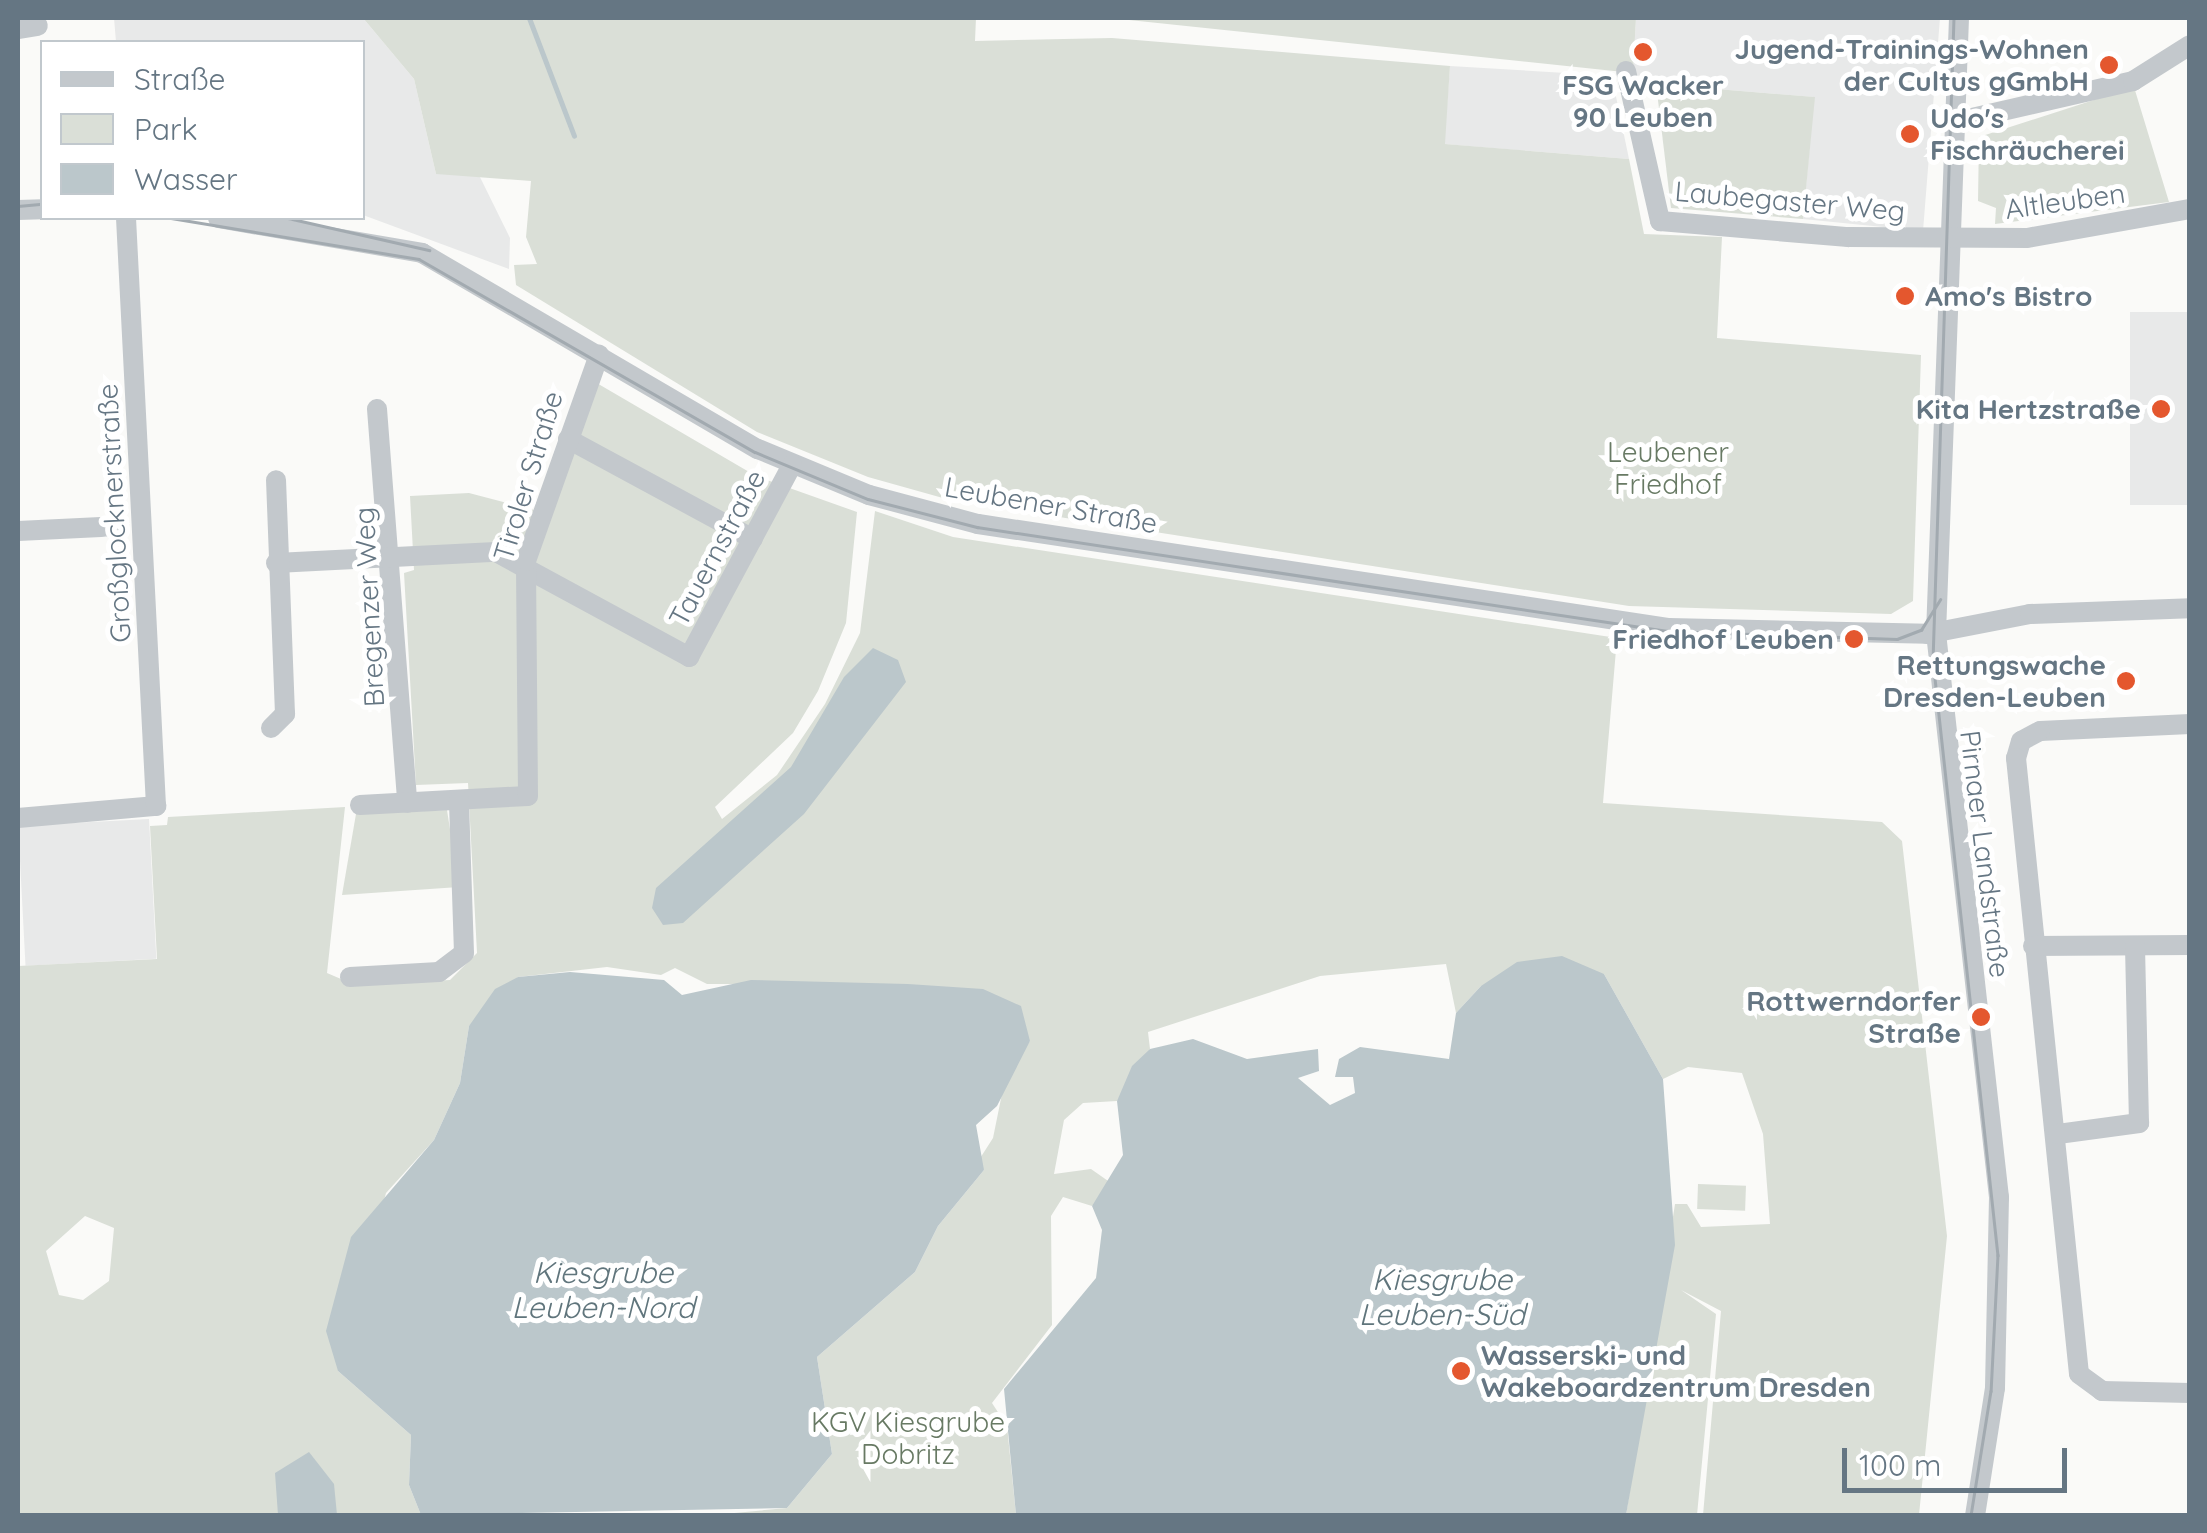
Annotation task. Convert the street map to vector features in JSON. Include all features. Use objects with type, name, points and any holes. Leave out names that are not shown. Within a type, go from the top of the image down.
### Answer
[{"type":"street","name":"Pirnaer Landstraße","points":[[1958,18],[1950,123],[1936,633],[1999,1197],[1997,1370],[1975,1516]]},
{"type":"street","points":[[1950,123],[2133,81],[2190,45]]},
{"type":"street","name":"Laubegaster Weg","points":[[1626,71],[1660,222],[1946,240]]},
{"type":"street","name":"Altleuben","points":[[1946,240],[2027,238],[2190,208]]},
{"type":"street","name":"Großglocknerstraße","points":[[18,818],[156,806],[133,525],[126,220]]},
{"type":"street","name":"Leubener Straße","points":[[230,220],[422,252],[792,465],[978,524],[1616,622],[1936,633],[2030,614],[2189,614]]},
{"type":"street","name":"Tiroler Straße","points":[[459,800],[528,796],[526,562],[599,355]]},
{"type":"street","name":"Bregenzer Weg","points":[[378,409],[394,557],[407,803]]},
{"type":"street","points":[[568,439],[753,539]]},
{"type":"street","name":"Tauernstraße","points":[[526,562],[690,657],[792,465]]},
{"type":"street","points":[[270,728],[285,714],[276,563],[276,480]]},
{"type":"street","points":[[18,531],[101,527]]},
{"type":"street","points":[[276,563],[496,552],[526,562]]},
{"type":"street","points":[[2190,724],[2040,731],[2021,740],[2033,946],[2058,1134],[2079,1374],[2102,1391],[2189,1393],[2190,1412]]},
{"type":"street","points":[[350,977],[439,972],[464,952],[459,800],[360,804]]},
{"type":"street","points":[[2033,946],[2190,945]]},
{"type":"street","points":[[2058,1134],[2139,1123],[2134,946]]},
{"type":"shaded area","points":[[114,18],[363,18],[414,79],[436,174],[477,171],[510,238],[509,269],[365,216],[365,40],[116,40]]},
{"type":"shaded area","points":[[1636,18],[1940,18],[1923,231],[1803,219],[1814,97],[1656,84],[1633,73]]},
{"type":"shaded area","points":[[1450,66],[1599,75],[1614,87],[1629,159],[1444,144]]},
{"type":"shaded area","name":"Kita Hertzstraße","points":[[2130,312],[2189,312],[2189,505],[2130,505]]},
{"type":"shaded area","points":[[149,819],[156,959],[26,966],[18,826]]},
{"type":"green space","name":"Leubener Friedhof","points":[[363,18],[976,18],[975,41],[1112,38],[1450,66],[1445,144],[1629,159],[1644,234],[1722,237],[1717,338],[1921,355],[1913,601],[1891,614],[1629,606],[950,500],[868,477],[757,432],[516,285],[514,265],[537,264],[526,237],[531,181],[436,174],[414,79]]},
{"type":"green space","points":[[1110,18],[1636,18],[1633,73]]},
{"type":"green space","points":[[1656,84],[1815,97],[1803,219],[1671,208]]},
{"type":"green space","points":[[2134,87],[2169,202],[1995,224],[1996,208],[1978,201],[1979,137]]},
{"type":"green space","name":"KGV Kiesgrube Dobritz","points":[[583,375],[756,476],[857,512],[846,623],[818,691],[793,733],[715,807],[722,819],[777,775],[825,704],[860,633],[875,511],[953,537],[1617,638],[1603,803],[1882,822],[1902,841],[1947,1236],[1919,1515],[1703,1515],[1721,1311],[1681,1290],[1716,1314],[1697,1515],[1626,1515],[1675,1204],[1687,1204],[1701,1227],[1770,1224],[1763,1134],[1742,1073],[1688,1067],[1663,1079],[1604,974],[1481,986],[1456,1013],[1446,964],[1320,976],[1148,1032],[1150,1049],[1117,1101],[1083,1103],[1064,1120],[1054,1174],[1091,1169],[1111,1183],[1092,1206],[1063,1197],[1051,1216],[1052,1325],[992,1403],[1007,1426],[1016,1515],[713,1515],[787,1508],[832,1454],[817,1357],[915,1272],[938,1226],[984,1170],[977,1163],[993,1138],[1006,1074],[1030,1041],[908,984],[707,984],[675,968],[661,975],[607,967],[518,977],[469,1026],[460,1083],[434,1140],[386,1193],[338,1371],[411,1435],[409,1485],[421,1515],[18,1516],[18,966],[157,959],[150,826],[167,825],[168,817],[345,807],[327,973],[355,985],[450,980],[477,953],[468,783],[416,785],[404,573],[414,570],[410,496],[469,493],[538,511]],"holes":[[[85,1216],[114,1228],[109,1281],[83,1300],[59,1295],[46,1251]]]},
{"type":"green space","points":[[447,810],[459,887],[342,895],[356,814]]},
{"type":"green space","points":[[1698,1184],[1746,1186],[1745,1211],[1697,1209]]},
{"type":"water","points":[[873,648],[898,660],[906,682],[804,814],[683,923],[663,925],[652,908],[656,888],[791,767],[844,677]]},
{"type":"water","name":"Kiesgrube Leuben-Süd","points":[[1562,956],[1604,974],[1663,1079],[1675,1245],[1626,1515],[1016,1515],[1004,1389],[1096,1278],[1102,1230],[1092,1206],[1123,1155],[1117,1101],[1132,1066],[1150,1049],[1193,1039],[1247,1059],[1318,1049],[1319,1071],[1298,1078],[1330,1105],[1355,1093],[1353,1077],[1335,1077],[1339,1059],[1360,1047],[1449,1059],[1456,1013],[1481,986],[1517,962]]},
{"type":"water","name":"Kiesgrube Leuben-Nord","points":[[570,972],[664,980],[682,995],[751,980],[908,984],[983,989],[1021,1006],[1030,1041],[997,1106],[976,1125],[984,1170],[938,1226],[915,1272],[817,1357],[832,1454],[787,1508],[421,1515],[409,1485],[411,1435],[338,1371],[326,1331],[351,1237],[434,1140],[460,1083],[469,1026],[495,989],[518,977]]},
{"type":"water","points":[[309,1452],[334,1484],[337,1515],[278,1515],[275,1473]]},
{"type":"waterway","points":[[529,18],[574,136]]},
{"type":"tunnel","points":[[101,527],[123,526]]},
{"type":"tram line","points":[[1954,18],[1933,660],[1998,1255],[1991,1391],[1971,1516]]},
{"type":"tram line","points":[[18,206],[40,204]]},
{"type":"tram line","points":[[183,220],[419,259],[755,452],[868,499],[977,527],[1667,631],[1897,639],[1921,630],[1940,600]]},
{"type":"tram line","points":[[297,220],[429,250]]},
{"type":"place","name":"FSG Wacker 90 Leuben","points":[[1643,52]]},
{"type":"place","name":"Jugend-Trainings-Wohnen der Cultus gGmbH","points":[[2109,65]]},
{"type":"place","name":"Udo's Fischräucherei","points":[[1910,134]]},
{"type":"place","name":"Amo's Bistro","points":[[1905,296]]},
{"type":"place","name":"Kita Hertzstraße","points":[[2161,409]]},
{"type":"place","name":"Friedhof Leuben","points":[[1854,639]]},
{"type":"place","name":"Rettungswache Dresden-Leuben","points":[[2126,681]]},
{"type":"place","name":"Rottwerndorfer Straße","points":[[1981,1017]]},
{"type":"place","name":"Wasserski- und Wakeboardzentrum Dresden","points":[[1461,1371]]}]
